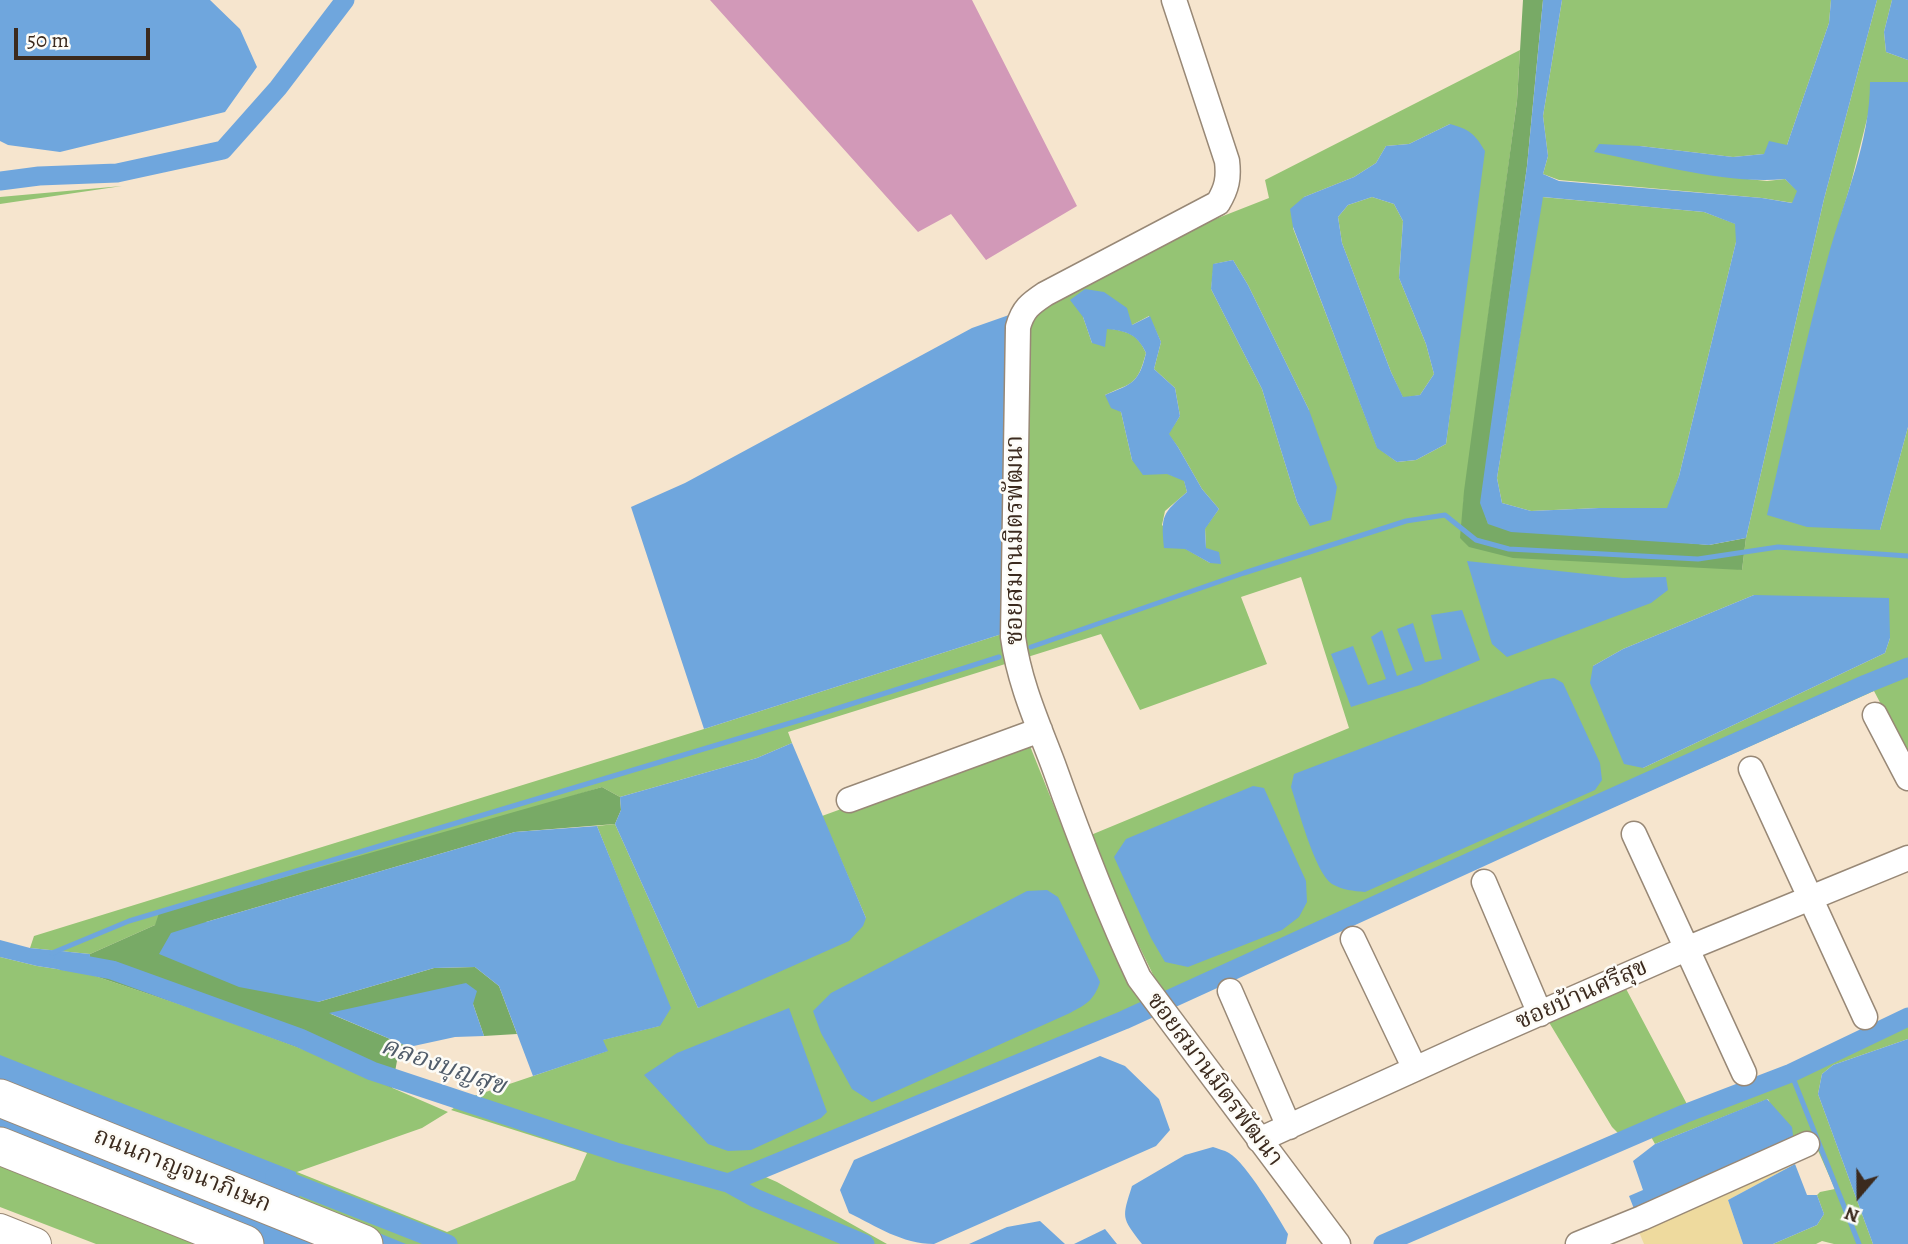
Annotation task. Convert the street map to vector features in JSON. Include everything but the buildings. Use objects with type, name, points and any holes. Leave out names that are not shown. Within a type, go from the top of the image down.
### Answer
[{"type":"highway","name":"ถนนกาญจนาภิเษก","points":[[0,1098],[364,1244]]},
{"type":"highway","name":"ถนนกาญจนาภิเษก","points":[[0,1146],[245,1244]]},
{"type":"main road","points":[[0,1230],[35,1244]]},
{"type":"street","name":"ซอยสมานมิตรพัฒนา","points":[[1174,0],[1227,161],[1226,191],[1218,203],[1032,302],[1022,314],[1018,327],[1013,637],[1020,676],[1085,853],[1139,978],[1338,1244]]},
{"type":"street","points":[[1875,715],[1908,778]]},
{"type":"street","points":[[849,800],[1040,730]]},
{"type":"street","points":[[1751,768],[1866,1017]]},
{"type":"street","points":[[1634,834],[1744,1073]]},
{"type":"street","name":"ซอยบ้านศรีสุข","points":[[1259,1140],[1686,950],[1908,858]]},
{"type":"street","points":[[1484,883],[1540,1014]]},
{"type":"street","points":[[1353,939],[1415,1069]]},
{"type":"street","points":[[1230,992],[1289,1127]]},
{"type":"street","points":[[1578,1244],[1807,1144]]},
{"type":"green space","points":[[1523,0],[1543,0],[1527,166],[1481,503],[1488,524],[1709,545],[1746,538],[1742,570],[1513,558],[1469,547],[1460,538],[1464,491],[1517,101]]},
{"type":"green space","points":[[1562,0],[1831,0],[1829,23],[1787,145],[1764,154],[1733,157],[1640,146],[1595,151],[1719,176],[1767,181],[1785,179],[1798,191],[1793,203],[1559,180],[1543,174],[1548,156],[1543,116]]},
{"type":"green space","points":[[1877,0],[1892,0],[1884,32],[1886,52],[1908,60],[1908,82],[1870,82],[1870,107],[1829,256],[1880,530],[1908,427],[1908,756],[1874,691],[1180,1000],[1160,989],[1086,837],[1349,728],[1301,577],[1241,597],[1267,664],[1140,710],[1101,634],[788,732],[792,743],[757,758],[620,797],[602,787],[155,925],[90,954],[30,948],[34,936],[1005,633],[1025,322],[1040,307],[1167,238],[1269,198],[1265,180],[1520,50],[1517,101],[1463,506],[1742,570],[1746,538],[1824,199]],"holes":[[[1450,124],[1460,333],[1446,444],[1416,460],[1397,462],[1377,447],[1293,228],[1304,197],[1354,177],[1376,163],[1386,146],[1409,144]],[[1233,260],[1309,410],[1310,525],[1297,502],[1262,389],[1211,289],[1214,264]],[[1149,316],[1161,342],[1154,369],[1175,388],[1180,416],[1168,434],[1202,489],[1219,509],[1205,528],[1210,563],[1186,549],[1162,525],[1165,511],[1187,492],[1184,480],[1132,460],[1121,412],[1105,395],[1133,382],[1140,372],[1146,353],[1143,346],[1131,334],[1107,328],[1092,343],[1083,317],[1132,325]],[[1754,595],[1890,638],[1885,653],[1643,768],[1593,666],[1623,649]]]},
{"type":"green space","points":[[122,186],[0,204],[0,197]]},
{"type":"green space","points":[[1372,197],[1394,204],[1403,221],[1399,278],[1426,344],[1434,374],[1420,395],[1403,398],[1342,243],[1338,217],[1348,205]]},
{"type":"green space","points":[[1542,197],[1704,212],[1736,224],[1736,242],[1679,476],[1668,509],[1531,511],[1502,503],[1497,478]]},
{"type":"green space","points":[[1028,741],[1092,901],[1151,1014],[761,1175],[887,1244],[96,1244],[0,1207],[0,957],[89,974],[211,1015],[307,1051],[448,1112],[422,1128],[297,1172],[447,1232],[575,1180],[587,1153],[451,1110],[468,1098],[607,1051],[602,1040],[659,1026],[670,1008],[597,826],[615,824],[698,1008],[866,918],[822,816]]},
{"type":"green space","points":[[602,787],[620,797],[621,810],[615,824],[515,832],[206,922],[318,1002],[434,968],[475,967],[499,986],[517,1034],[484,1036],[473,1004],[331,1014],[409,1047],[399,1050],[392,1088],[307,1051],[89,974],[90,954],[155,925],[159,913]]},
{"type":"green space","points":[[1624,985],[1689,1108],[1908,1016],[1908,1039],[1833,1065],[1822,1074],[1818,1094],[1873,1244],[1834,1244],[1822,1241],[1816,1244],[1773,1244],[1817,1225],[1824,1214],[1817,1195],[1835,1189],[1816,1146],[1795,1157],[1768,1099],[1655,1144],[1645,1126],[1623,1138],[1612,1127],[1547,1019]]},
{"type":"sand","points":[[1794,1144],[1795,1164],[1728,1200],[1743,1244],[1644,1244],[1639,1232]]},
{"type":"water","points":[[0,0],[210,0],[240,29],[257,67],[225,112],[60,152],[8,145],[0,141]]},
{"type":"water","points":[[1543,0],[1562,0],[1543,116],[1548,156],[1543,174],[1559,181],[1762,198],[1792,203],[1797,191],[1785,179],[1715,176],[1594,152],[1599,144],[1733,157],[1764,154],[1769,141],[1787,145],[1829,23],[1831,0],[1877,0],[1824,199],[1746,538],[1709,545],[1511,532],[1488,524],[1480,503],[1527,166]],"holes":[[[1543,197],[1704,212],[1735,224],[1736,242],[1679,476],[1667,508],[1531,511],[1502,503],[1497,478]]]},
{"type":"water","points":[[1892,0],[1908,0],[1908,60],[1886,52],[1884,32]]},
{"type":"water","points":[[1870,82],[1908,82],[1908,427],[1880,530],[1807,527],[1767,515],[1828,257],[1861,148]]},
{"type":"water","points":[[1450,124],[1471,133],[1485,151],[1446,444],[1416,460],[1397,462],[1377,448],[1293,227],[1290,209],[1304,197],[1354,177],[1376,163],[1386,146],[1409,144]],"holes":[[[1372,197],[1394,204],[1403,221],[1399,278],[1426,344],[1434,374],[1420,395],[1403,397],[1342,243],[1338,217],[1348,205]]]},
{"type":"water","points":[[1233,260],[1309,410],[1337,487],[1331,520],[1310,526],[1297,502],[1262,389],[1211,289],[1213,264]]},
{"type":"water","points":[[1085,289],[1104,292],[1127,308],[1132,325],[1150,316],[1161,342],[1154,369],[1175,388],[1180,416],[1169,434],[1202,489],[1219,509],[1205,529],[1206,548],[1219,552],[1221,564],[1210,563],[1185,549],[1164,548],[1163,522],[1172,505],[1187,492],[1184,481],[1167,474],[1143,475],[1132,460],[1121,412],[1111,408],[1105,395],[1122,388],[1137,377],[1146,353],[1135,338],[1120,331],[1107,329],[1105,347],[1092,343],[1083,317],[1070,300]]},
{"type":"water","points":[[1009,315],[1005,633],[704,729],[631,507],[685,483],[972,328]]},
{"type":"water","points":[[1467,561],[1623,578],[1666,577],[1668,590],[1651,603],[1507,657],[1492,644]]},
{"type":"water","points":[[1754,595],[1889,598],[1890,638],[1885,653],[1643,768],[1624,764],[1590,683],[1593,666],[1623,649]]},
{"type":"water","points":[[1462,610],[1480,660],[1420,685],[1351,707],[1331,654],[1353,646],[1368,685],[1386,679],[1371,637],[1382,630],[1397,676],[1413,670],[1397,629],[1413,623],[1425,662],[1442,659],[1431,615]]},
{"type":"water","points":[[1554,678],[1563,683],[1600,763],[1602,780],[1595,790],[1365,892],[1340,888],[1326,878],[1308,839],[1291,787],[1294,774],[1541,680]]},
{"type":"water","points":[[792,743],[866,918],[863,926],[849,941],[698,1008],[615,824],[621,810],[620,797],[757,758]]},
{"type":"water","points":[[1253,786],[1264,788],[1306,881],[1307,902],[1299,917],[1282,930],[1188,967],[1165,962],[1151,938],[1114,857],[1126,839]]},
{"type":"water","points":[[597,826],[671,1008],[660,1026],[603,1040],[608,1051],[533,1076],[499,986],[475,967],[434,968],[318,1002],[239,987],[159,954],[171,933],[206,922],[515,832]]},
{"type":"water","points":[[1047,890],[1058,897],[1100,982],[1089,1001],[1070,1013],[872,1102],[852,1089],[821,1033],[813,1011],[831,993],[1027,891]]},
{"type":"water","points":[[0,940],[30,948],[90,954],[89,974],[0,957]]},
{"type":"water","points":[[466,983],[477,991],[473,1004],[484,1036],[455,1037],[409,1047],[329,1013]]},
{"type":"water","points":[[789,1008],[827,1112],[821,1118],[751,1150],[728,1151],[708,1144],[644,1075],[677,1053]]},
{"type":"water","points":[[1908,1039],[1908,1244],[1873,1244],[1818,1094],[1822,1074],[1833,1065]]},
{"type":"water","points":[[0,1055],[296,1172],[300,1201],[406,1244],[201,1244],[0,1165]]},
{"type":"water","points":[[1100,1056],[1125,1066],[1159,1099],[1170,1130],[1156,1146],[934,1244],[900,1238],[849,1213],[840,1190],[854,1160]]},
{"type":"water","points":[[1767,1099],[1792,1127],[1794,1144],[1636,1214],[1629,1196],[1643,1190],[1633,1161],[1655,1144]]},
{"type":"water","points":[[1213,1147],[1229,1153],[1252,1178],[1288,1234],[1286,1244],[1142,1244],[1135,1235],[1125,1217],[1132,1186],[1185,1155]]},
{"type":"water","points":[[1795,1164],[1807,1195],[1817,1195],[1824,1214],[1817,1225],[1773,1244],[1743,1244],[1728,1200]]},
{"type":"water","points":[[1040,1221],[1065,1244],[969,1244],[1007,1227]]},
{"type":"water","points":[[1105,1229],[1117,1244],[1074,1244]]},
{"type":"waterway","points":[[0,181],[39,176],[117,173],[223,150],[278,88],[345,0]]},
{"type":"waterway","points":[[1031,647],[1244,573],[1406,521],[1445,515],[1476,540],[1509,549],[1698,559],[1778,547],[1908,556]]},
{"type":"waterway","points":[[52,953],[129,921],[807,718],[999,657]]},
{"type":"waterway","points":[[728,1183],[1124,1020],[1538,831],[1908,667]]},
{"type":"waterway","name":"คลองบุญสุข","points":[[63,961],[112,970],[300,1038],[372,1071],[619,1153],[728,1183],[755,1198],[865,1244]]},
{"type":"waterway","points":[[1383,1244],[1684,1114],[1791,1073],[1908,1017]]},
{"type":"waterway","points":[[1791,1073],[1859,1244]]},
{"type":"waterway","points":[[275,1176],[448,1244]]}]
